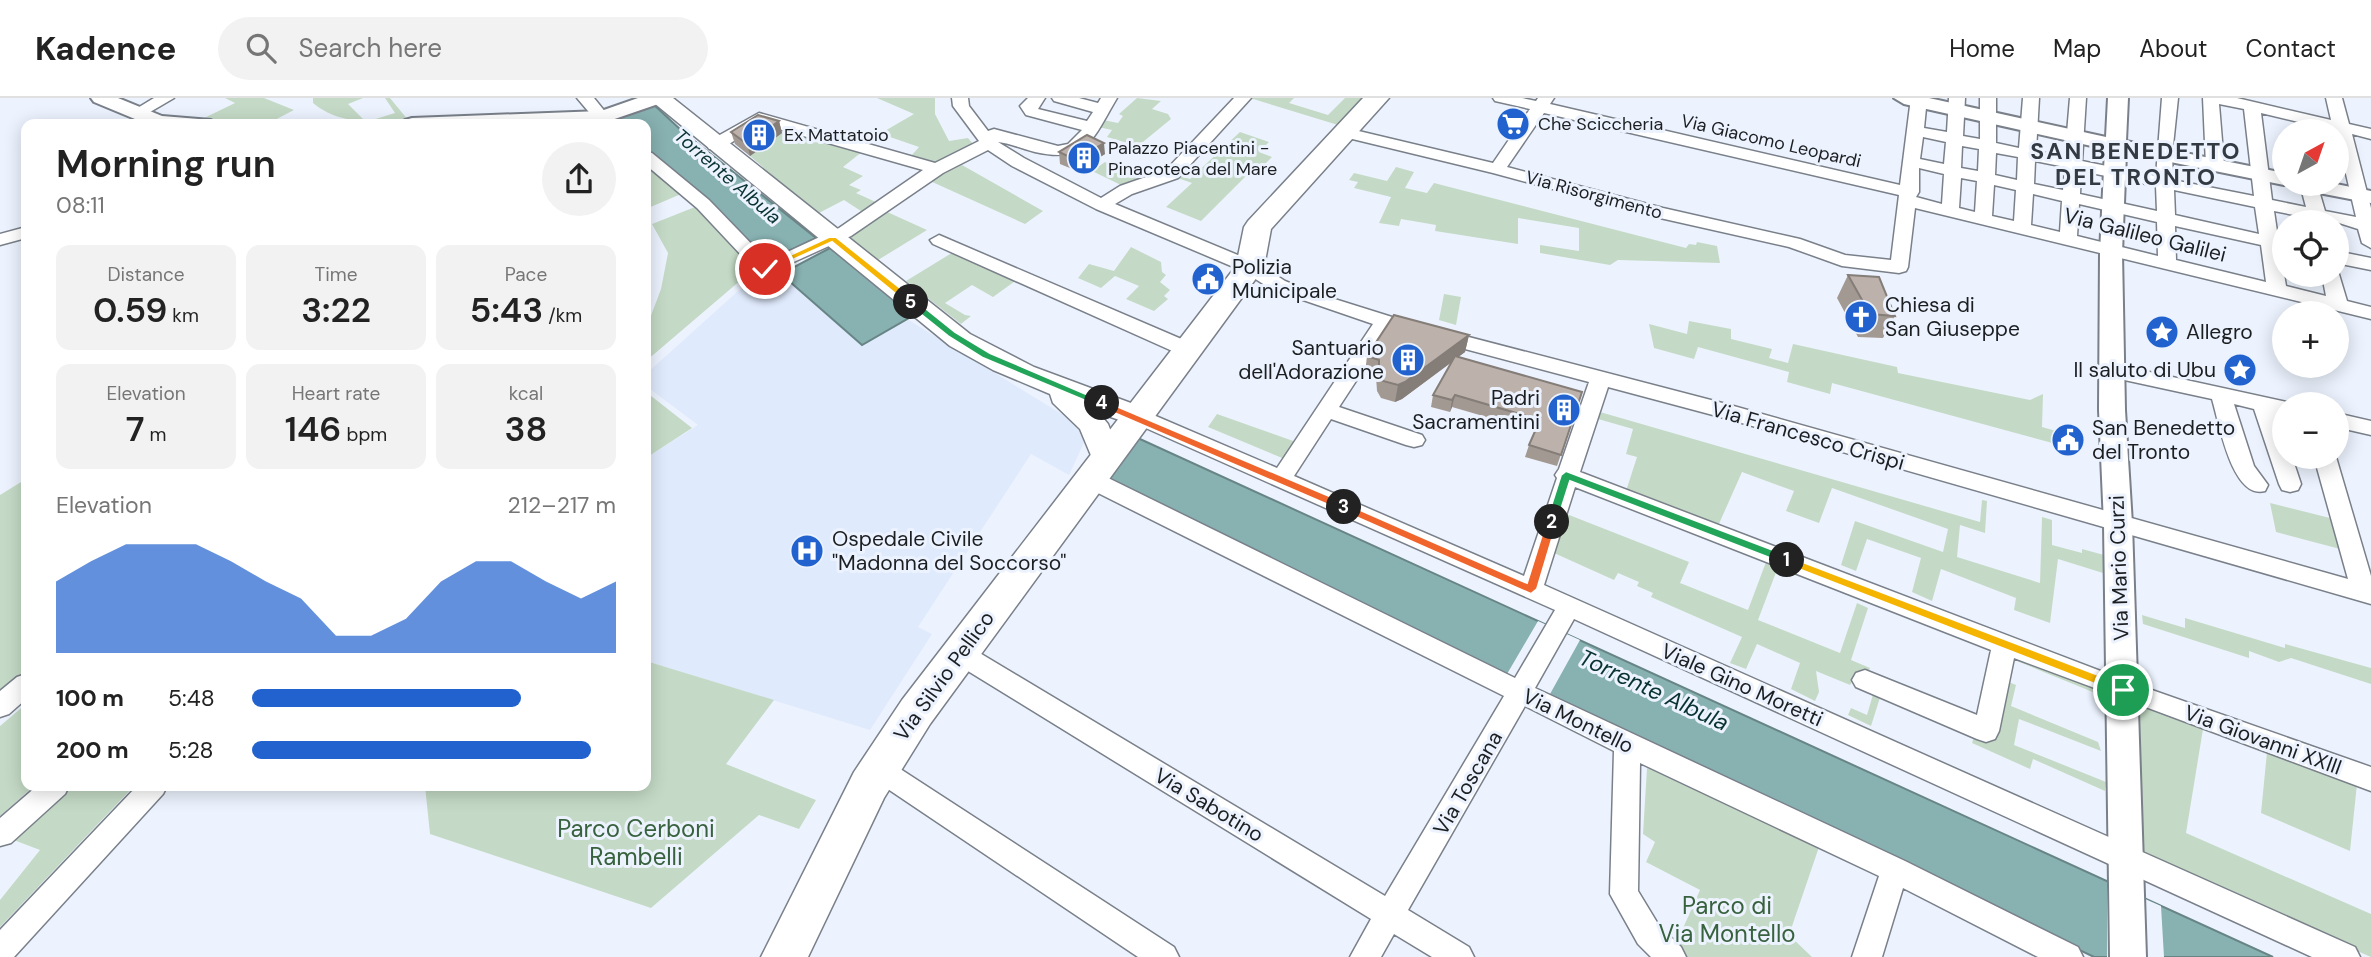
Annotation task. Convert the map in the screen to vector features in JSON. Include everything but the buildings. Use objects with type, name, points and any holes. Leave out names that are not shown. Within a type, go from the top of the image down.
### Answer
[{"type":"main road","points":[[1238,262],[1258,227],[1377,98]]},
{"type":"main road","points":[[655,99],[715,145],[825,242],[960,340],[986,356],[1042,381],[1137,416]]},
{"type":"main road","name":"Via Silvio Pellico","points":[[785,957],[878,769],[959,653],[1186,349],[1238,262]]},
{"type":"main road","points":[[1042,381],[1089,419],[1099,434],[1098,469]]},
{"type":"street","points":[[101,98],[153,119]]},
{"type":"street","points":[[139,112],[166,98]]},
{"type":"street","points":[[585,98],[602,119]]},
{"type":"street","points":[[960,98],[961,106],[989,143]]},
{"type":"street","points":[[651,161],[771,266],[856,226],[937,169],[989,143],[994,134],[1060,152],[1073,149],[1105,104],[1060,98]]},
{"type":"street","points":[[1102,205],[1126,190],[1172,174],[1244,98]]},
{"type":"street","name":"Via Giacomo Leopardi","points":[[1501,98],[1542,103],[1909,197]]},
{"type":"street","points":[[2022,228],[2027,187],[2031,98]]},
{"type":"street","points":[[2068,240],[2078,98]]},
{"type":"street","name":"Via Mario Curzi","points":[[2118,98],[2113,173],[2111,319],[2123,690],[2127,957]]},
{"type":"street","points":[[2167,264],[2164,155],[2170,98]]},
{"type":"street","points":[[2215,165],[2213,98],[2252,107],[2284,119]]},
{"type":"street","points":[[2314,98],[2335,100],[2340,119]]},
{"type":"street","points":[[605,119],[655,99]]},
{"type":"street","points":[[1909,197],[1916,131],[1914,99],[1988,108],[2028,127],[2272,177]]},
{"type":"street","points":[[1497,169],[1542,103]]},
{"type":"street","points":[[1950,211],[1956,104]]},
{"type":"street","points":[[1037,106],[1091,127]]},
{"type":"street","points":[[2252,107],[2259,174],[2272,230]]},
{"type":"street","points":[[1983,219],[1988,108]]},
{"type":"street","points":[[715,145],[759,118],[937,169]]},
{"type":"street","points":[[2349,129],[2371,134]]},
{"type":"street","points":[[1916,131],[2287,210]]},
{"type":"street","name":"Via Risorgimento","points":[[1346,133],[1497,169],[1660,213],[1794,243],[1842,260],[1899,267],[1909,197]]},
{"type":"street","name":"Via Francesco Crispi","points":[[989,143],[1102,205],[1238,262],[1290,290],[1385,321],[1730,412],[2368,594]]},
{"type":"street","points":[[2349,149],[2364,195],[2370,231],[2349,226]]},
{"type":"street","points":[[1913,162],[2272,242]]},
{"type":"street","name":"Via Galileo Galilei","points":[[1909,197],[1950,211],[2320,301]]},
{"type":"street","points":[[0,240],[21,234]]},
{"type":"street","points":[[939,240],[1186,349]]},
{"type":"street","points":[[2349,260],[2371,264]]},
{"type":"street","points":[[2277,287],[2277,291]]},
{"type":"street","name":"Via Galileo Galilei","points":[[2349,308],[2371,313]]},
{"type":"street","points":[[1281,479],[1385,321]]},
{"type":"street","points":[[2113,371],[2272,406]]},
{"type":"street","points":[[1531,589],[1566,475],[1600,379]]},
{"type":"street","points":[[2221,395],[2244,469],[2257,485]]},
{"type":"street","points":[[1327,410],[1414,440]]},
{"type":"street","name":"Viale Gino Moretti","points":[[1137,416],[1531,589],[1564,616],[2126,871],[2345,957]]},
{"type":"street","points":[[2349,423],[2371,428]]},
{"type":"street","name":"Via Montello","points":[[1098,469],[1627,745],[1895,870],[2068,957]]},
{"type":"street","points":[[2287,469],[2290,484]]},
{"type":"street","points":[[2329,469],[2368,594]]},
{"type":"street","name":"Via Giovanni XXIII","points":[[1566,475],[2123,690],[2371,779]]},
{"type":"street","name":"Via Toscana","points":[[1365,957],[1564,616]]},
{"type":"street","points":[[1865,680],[1986,732],[2005,644]]},
{"type":"street","name":"Via Sabotino","points":[[959,653],[1459,957]]},
{"type":"street","points":[[0,706],[21,688]]},
{"type":"street","points":[[1627,745],[1624,894],[1648,934],[1671,957]]},
{"type":"street","points":[[878,769],[1164,957]]},
{"type":"street","points":[[1,834],[50,791]]},
{"type":"street","points":[[0,951],[149,791]]},
{"type":"street","points":[[1867,957],[1895,870]]},
{"type":"shaded area","name":"Ospedale Civile \"Madonna del Soccorso\"","points":[[773,266],[861,345],[907,319],[1073,421],[1087,436],[1069,475],[1031,454],[918,627],[932,634],[870,730],[651,663],[651,455],[698,425],[651,390],[651,369],[738,291]]},
{"type":"green space","points":[[225,98],[264,98],[294,110],[277,119],[202,119],[235,103]]},
{"type":"green space","points":[[313,98],[363,98],[348,104],[363,119],[335,116],[313,103]]},
{"type":"green space","points":[[385,98],[390,98],[407,119],[376,119],[395,113]]},
{"type":"green space","points":[[877,98],[935,98],[935,114],[949,141],[968,138],[973,144],[935,163],[911,156],[919,147],[883,132],[914,114]]},
{"type":"green space","points":[[1137,98],[1161,101],[1152,109],[1168,114],[1171,119],[1138,146],[1107,137],[1112,130],[1098,127],[1103,120],[1118,123],[1123,116],[1119,114]]},
{"type":"green space","points":[[1250,98],[1294,98],[1289,103],[1328,115],[1345,98],[1364,98],[1338,125]]},
{"type":"green space","points":[[787,129],[863,151],[843,167],[863,176],[849,185],[861,190],[856,193],[878,203],[864,213],[844,200],[817,214],[750,156]]},
{"type":"green space","points":[[1240,132],[1269,142],[1259,152],[1272,157],[1255,174],[1250,172],[1201,221],[1166,207],[1192,183],[1172,176],[1176,174],[1190,179]]},
{"type":"green space","points":[[1105,162],[1136,177],[1146,176],[1123,186],[1092,171]]},
{"type":"green space","points":[[962,165],[1043,211],[1025,224],[930,181]]},
{"type":"green space","points":[[1396,167],[1414,172],[1405,188],[1427,193],[1434,183],[1686,248],[1689,244],[1696,245],[1697,242],[1717,246],[1720,263],[1618,260],[1610,265],[1540,253],[1540,245],[1579,251],[1579,228],[1518,218],[1518,244],[1435,231],[1436,225],[1401,219],[1399,226],[1379,223],[1391,197],[1354,188],[1358,182],[1349,180],[1354,173],[1387,181]]},
{"type":"green space","points":[[654,170],[681,194],[651,207],[651,172]]},
{"type":"green space","points":[[695,207],[755,268],[651,357],[651,316],[661,289],[668,253],[652,224]]},
{"type":"green space","points":[[885,211],[927,230],[878,260],[845,238]]},
{"type":"green space","points":[[1131,247],[1161,262],[1162,272],[1166,275],[1160,282],[1170,290],[1164,296],[1168,299],[1154,311],[1126,299],[1139,286],[1115,276],[1101,288],[1078,278],[1089,264],[1114,271]]},
{"type":"green space","points":[[955,251],[1018,279],[993,297],[972,285],[945,303],[971,316],[961,324],[906,281]]},
{"type":"green space","points":[[1444,294],[1461,297],[1456,325],[1439,320]]},
{"type":"green space","points":[[1689,321],[1731,329],[1731,339],[1772,349],[1769,358],[1788,363],[1793,344],[1897,367],[1898,373],[2030,400],[2043,394],[2042,427],[2056,431],[2056,444],[1832,383],[1830,394],[1787,382],[1789,372],[1698,347],[1694,359],[1654,348],[1649,324],[1687,334]]},
{"type":"green space","points":[[651,396],[692,428],[651,455]]},
{"type":"green space","points":[[1600,412],[1980,522],[1982,500],[1987,501],[1985,533],[1960,525],[1957,557],[2040,583],[2042,517],[2052,520],[2052,545],[2082,553],[2082,549],[2104,555],[2103,573],[2058,559],[2050,623],[2014,610],[2016,598],[1941,569],[1932,601],[1912,592],[1921,558],[1867,539],[1856,571],[1841,565],[1855,521],[1943,552],[1948,529],[1832,488],[1819,523],[1786,511],[1794,491],[1742,472],[1718,526],[1626,491],[1637,457],[1626,454],[1633,429],[1598,419]]},
{"type":"green space","points":[[1217,414],[1296,442],[1287,460],[1208,427]]},
{"type":"green space","points":[[21,482],[21,677],[0,694],[0,495]]},
{"type":"green space","points":[[2270,503],[2334,519],[2340,549],[2276,532]]},
{"type":"green space","points":[[1564,513],[1689,562],[1680,583],[1748,610],[1766,562],[1778,567],[1758,620],[1840,653],[1857,603],[1868,608],[1851,660],[1870,668],[1865,680],[1883,688],[1871,726],[1848,715],[1851,708],[1867,715],[1874,691],[1852,682],[1850,685],[1816,671],[1819,692],[1815,701],[1791,689],[1800,663],[1757,644],[1746,669],[1730,663],[1742,637],[1651,597],[1653,593],[1637,586],[1639,582],[1618,573],[1614,580],[1554,553]]},
{"type":"green space","points":[[2142,615],[2185,628],[2185,618],[2285,648],[2285,644],[2371,668],[2371,684],[2291,658],[2279,662],[2249,651],[2249,658],[2143,624]]},
{"type":"green space","points":[[2003,652],[2105,691],[2105,697],[2012,659],[2006,681],[2016,685],[2011,706],[2098,742],[2101,751],[2019,719],[2014,745],[2106,782],[2105,791],[2033,759],[2030,769],[1972,743]]},
{"type":"green space","name":"Parco Cerboni Rambelli","points":[[651,663],[774,700],[726,764],[816,800],[799,829],[759,815],[651,908],[430,834],[426,791],[651,791]]},
{"type":"green space","points":[[2139,705],[2203,729],[2186,833],[2371,914],[2371,957],[2144,858]]},
{"type":"green space","points":[[21,708],[21,791],[28,791],[0,816],[0,726]]},
{"type":"green space","points":[[2267,752],[2357,784],[2350,851],[2261,813]]},
{"type":"green space","name":"Parco di Via Montello","points":[[1647,768],[1671,775],[1819,847],[1789,935],[1812,957],[1685,957],[1675,946],[1700,890],[1646,862],[1655,842],[1643,834]]},
{"type":"green space","points":[[62,791],[129,791],[0,927],[0,900],[40,850],[11,839]]},
{"type":"water","name":"Torrente Albula","points":[[652,103],[682,131],[816,238],[770,260],[651,154],[651,119],[610,117]]},
{"type":"water","points":[[830,248],[914,315],[862,345],[781,274]]},
{"type":"water","name":"Torrente Albula","points":[[1129,434],[2273,957],[2094,957],[1096,478]]},
{"type":"pier","points":[[1538,621],[1580,640],[1550,694],[1507,674]]},
{"type":"pier","points":[[2107,882],[2161,906],[2164,957],[2107,957]]},
{"type":"place","name":"Che Sciccheria","points":[[1513,124]]},
{"type":"place","name":"Ex Mattatoio","points":[[759,135]]},
{"type":"place","name":"Palazzo Piacentini - Pinacoteca del Mare","points":[[1084,158]]},
{"type":"place","name":"Polizia Municipale","points":[[1208,279]]},
{"type":"place","name":"Chiesa di San Giuseppe","points":[[1861,317]]},
{"type":"place","name":"Allegro","points":[[2162,332]]},
{"type":"place","name":"Santuario dell'Adorazione","points":[[1408,360]]},
{"type":"place","name":"Il saluto di Ubu","points":[[2240,370]]},
{"type":"place","name":"Padri Sacramentini","points":[[1564,410]]},
{"type":"place","name":"San Benedetto del Tronto","points":[[2068,440]]},
{"type":"place","name":"Ospedale Civile \"Madonna del Soccorso\"","points":[[807,551]]},
{"type":"district","name":"SAN BENEDETTO DEL TRONTO","points":[[2136,164]]},
{"type":"route","points":[[765,269],[832,239],[952,334],[986,356],[1042,381],[1150,422],[1531,589],[1566,475],[2123,690]]}]
